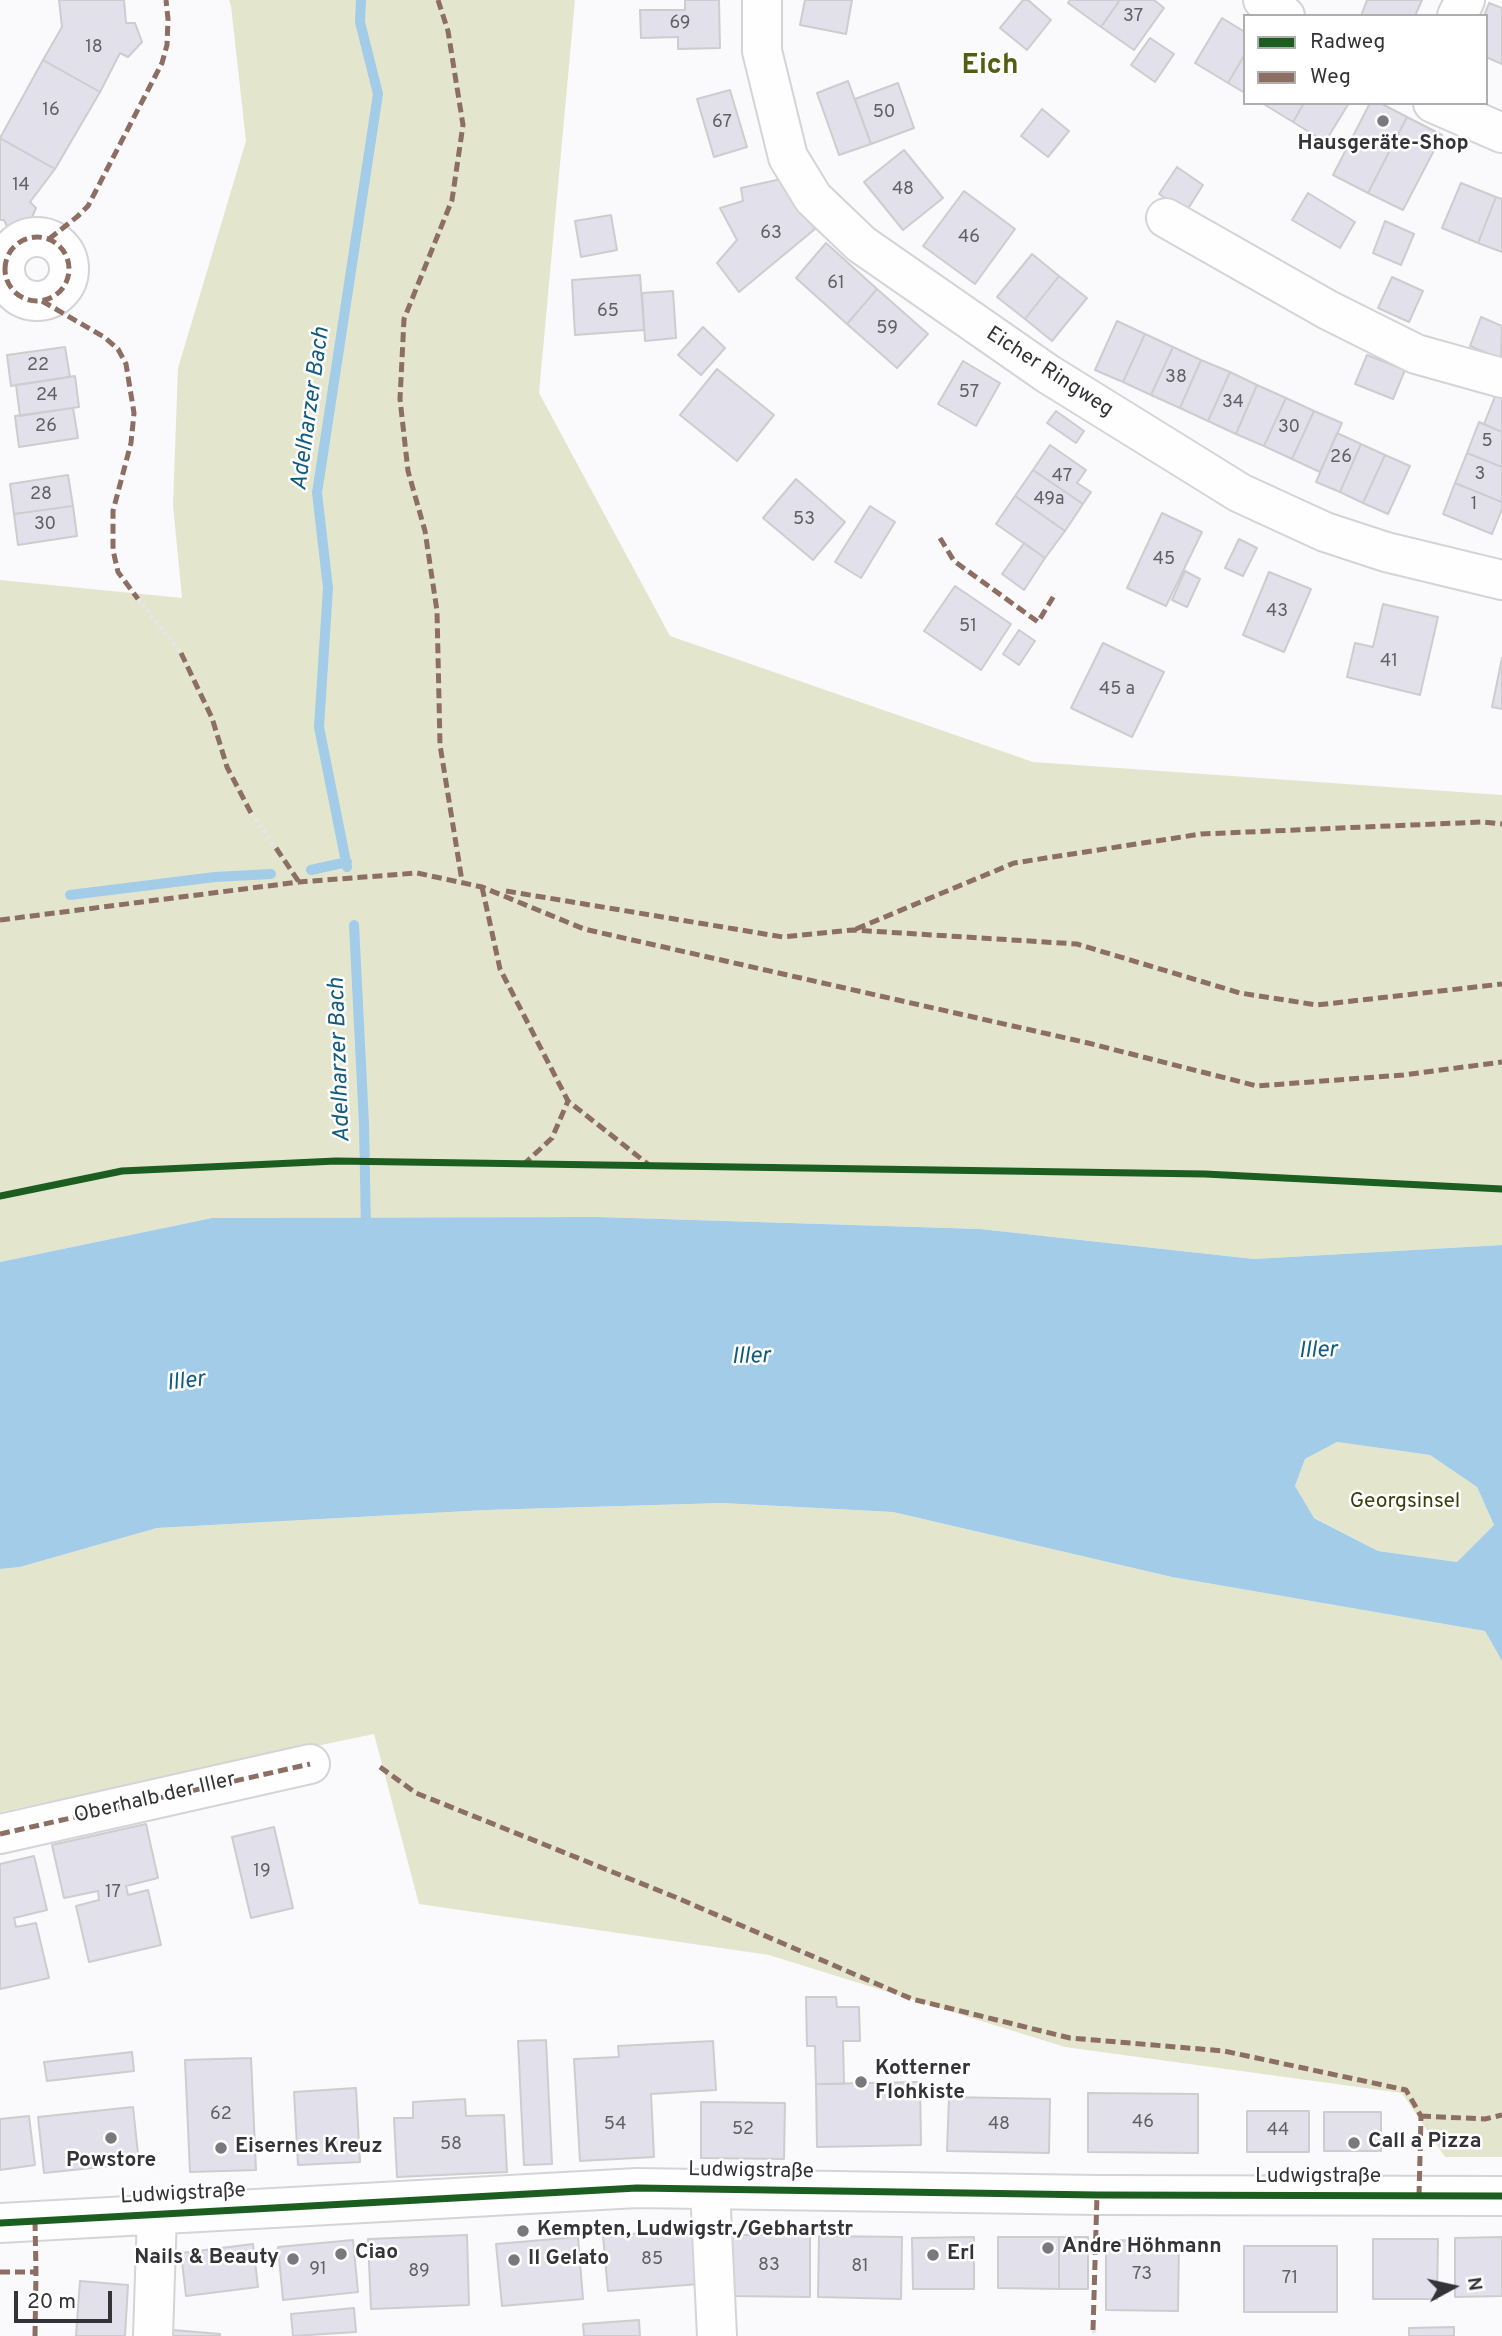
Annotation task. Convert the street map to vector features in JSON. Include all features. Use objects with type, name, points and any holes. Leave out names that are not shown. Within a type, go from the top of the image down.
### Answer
[{"type":"street","name":"Eicher Ringweg","points":[[762,0],[762,51],[788,158],[813,198],[861,244],[1048,374],[1240,493],[1325,532],[1374,548],[1502,580]]},
{"type":"street","points":[[1263,0],[1282,14]]},
{"type":"street","points":[[1438,105],[1502,133]]},
{"type":"street","points":[[1166,218],[1328,310],[1416,354],[1502,378]]},
{"type":"street","name":"Oberhalb der Iller","points":[[0,1834],[310,1764]]},
{"type":"street","name":"Ludwigstraße","points":[[0,2223],[637,2188],[1097,2195],[1502,2196]]},
{"type":"street","points":[[710,2189],[717,2336]]},
{"type":"street","points":[[153,2336],[158,2214]]},
{"type":"path","points":[[138,599],[181,653]]},
{"type":"path","points":[[251,813],[276,848]]},
{"type":"path","points":[[1093,2330],[1097,2336]]},
{"type":"green space","points":[[229,0],[575,0],[539,393],[670,636],[1033,762],[1502,795],[1502,1245],[1254,1259],[980,1229],[598,1217],[212,1218],[0,1262],[0,580],[182,598],[173,505],[178,368],[246,141]]},
{"type":"green space","name":"Georgsinsel","points":[[1337,1442],[1430,1455],[1477,1487],[1494,1525],[1457,1562],[1378,1551],[1313,1517],[1295,1486],[1305,1459]]},
{"type":"green space","points":[[722,1503],[893,1512],[1172,1577],[1485,1631],[1502,1661],[1502,2157],[1445,2157],[1402,2093],[1065,2047],[769,1955],[419,1904],[374,1734],[0,1812],[0,1569],[20,1567],[157,1528],[486,1510]]},
{"type":"water","name":"Iller","points":[[598,1217],[980,1229],[1254,1259],[1502,1245],[1502,1661],[1485,1631],[1172,1577],[893,1512],[722,1503],[486,1510],[157,1528],[20,1567],[0,1569],[0,1262],[212,1218]],"holes":[[[1337,1442],[1430,1455],[1477,1487],[1494,1525],[1457,1562],[1378,1551],[1314,1518],[1295,1486],[1305,1459]]]},
{"type":"building","points":[[59,0],[124,0],[126,23],[135,23],[142,42],[128,57],[120,53],[100,92],[43,60],[62,27]]},
{"type":"building","points":[[685,0],[719,0],[720,48],[678,49],[678,37],[641,38],[640,10],[685,10]]},
{"type":"building","points":[[805,0],[852,0],[846,34],[800,25]]},
{"type":"building","points":[[1023,0],[1028,0],[1051,20],[1027,50],[1000,28]]},
{"type":"building","points":[[1070,0],[1120,0],[1101,27],[1068,3]]},
{"type":"building","points":[[1120,0],[1154,0],[1164,8],[1134,50],[1101,27]]},
{"type":"building","points":[[1367,0],[1422,0],[1416,14],[1362,14]]},
{"type":"building","points":[[1489,3],[1502,8],[1502,64],[1488,58],[1488,14],[1485,14]]},
{"type":"building","points":[[1222,18],[1243,31],[1243,57],[1228,83],[1195,63]]},
{"type":"building","points":[[1150,38],[1174,54],[1155,82],[1131,65]]},
{"type":"building","points":[[1243,57],[1243,92],[1228,83]]},
{"type":"building","points":[[43,60],[100,92],[55,169],[0,138]]},
{"type":"building","points":[[848,81],[871,144],[839,155],[817,93]]},
{"type":"building","points":[[898,83],[914,128],[871,144],[855,99]]},
{"type":"building","points":[[730,90],[747,147],[714,157],[697,99]]},
{"type":"building","points":[[1265,105],[1303,105],[1293,122]]},
{"type":"building","points":[[1303,105],[1348,105],[1325,142],[1293,122]]},
{"type":"building","points":[[1369,105],[1384,105],[1407,117],[1368,193],[1333,175]]},
{"type":"building","points":[[1042,109],[1069,131],[1048,157],[1021,136]]},
{"type":"building","points":[[1407,117],[1442,135],[1403,210],[1368,193]]},
{"type":"building","points":[[0,138],[55,169],[30,202],[36,208],[28,226],[8,228],[4,220],[0,220]]},
{"type":"building","points":[[904,150],[943,198],[903,230],[864,182]]},
{"type":"building","points":[[1177,167],[1203,185],[1186,212],[1159,194]]},
{"type":"building","points":[[781,179],[815,229],[739,292],[717,263],[737,240],[720,208],[743,201],[741,188]]},
{"type":"building","points":[[1461,183],[1496,197],[1478,243],[1442,228]]},
{"type":"building","points":[[964,191],[1015,229],[975,284],[923,246]]},
{"type":"building","points":[[1308,193],[1355,222],[1340,248],[1292,220]]},
{"type":"building","points":[[1496,197],[1502,199],[1502,252],[1478,243]]},
{"type":"building","points":[[611,215],[617,250],[581,257],[575,221]]},
{"type":"building","points":[[1385,221],[1414,234],[1401,265],[1373,253]]},
{"type":"building","points":[[826,243],[877,289],[847,324],[796,278]]},
{"type":"building","points":[[1032,254],[1059,276],[1025,319],[997,297]]},
{"type":"building","points":[[640,275],[644,330],[575,335],[572,280]]},
{"type":"building","points":[[1059,276],[1087,298],[1052,341],[1025,319]]},
{"type":"building","points":[[1392,277],[1423,291],[1409,322],[1378,308]]},
{"type":"building","points":[[877,289],[928,334],[897,368],[847,324]]},
{"type":"building","points":[[673,291],[676,338],[645,341],[642,293]]},
{"type":"building","points":[[1481,317],[1502,326],[1501,359],[1470,346]]},
{"type":"building","points":[[1117,321],[1145,334],[1123,382],[1095,370]]},
{"type":"building","points":[[703,327],[725,348],[701,375],[678,355]]},
{"type":"building","points":[[1145,334],[1173,347],[1151,395],[1123,382]]},
{"type":"building","points":[[65,347],[70,377],[11,386],[7,355]]},
{"type":"building","points":[[1173,347],[1201,360],[1180,408],[1151,395]]},
{"type":"building","points":[[1367,355],[1405,370],[1393,399],[1355,384]]},
{"type":"building","points":[[1201,360],[1230,372],[1208,421],[1180,408]]},
{"type":"building","points":[[963,361],[1000,383],[976,426],[938,404]]},
{"type":"building","points":[[717,369],[774,415],[737,461],[680,415]]},
{"type":"building","points":[[1230,372],[1257,385],[1236,434],[1208,421]]},
{"type":"building","points":[[75,376],[79,407],[20,416],[16,385]]},
{"type":"building","points":[[1257,385],[1286,398],[1264,446],[1236,434]]},
{"type":"building","points":[[1496,394],[1502,396],[1502,432],[1484,424]]},
{"type":"building","points":[[1286,398],[1314,411],[1292,459],[1264,446]]},
{"type":"building","points":[[73,408],[78,438],[19,447],[15,416]]},
{"type":"building","points":[[1056,411],[1084,431],[1076,443],[1047,423]]},
{"type":"building","points":[[1314,411],[1342,423],[1320,472],[1292,459]]},
{"type":"building","points":[[1479,422],[1502,432],[1502,467],[1467,453]]},
{"type":"building","points":[[1337,433],[1361,444],[1340,492],[1316,482]]},
{"type":"building","points":[[1361,444],[1385,455],[1363,503],[1340,492]]},
{"type":"building","points":[[1050,445],[1086,470],[1077,483],[1091,492],[1083,504],[1033,470]]},
{"type":"building","points":[[1467,453],[1502,467],[1502,502],[1455,483]]},
{"type":"building","points":[[1385,455],[1410,466],[1388,514],[1363,503]]},
{"type":"building","points":[[1033,470],[1083,504],[1065,531],[1015,496]]},
{"type":"building","points":[[68,475],[73,506],[14,514],[10,484]]},
{"type":"building","points":[[796,479],[845,522],[813,560],[763,518]]},
{"type":"building","points":[[1455,483],[1502,502],[1492,534],[1443,514]]},
{"type":"building","points":[[1015,496],[1065,531],[1045,558],[996,524]]},
{"type":"building","points":[[73,506],[77,536],[18,545],[14,514]]},
{"type":"building","points":[[870,506],[895,522],[861,578],[835,562]]},
{"type":"building","points":[[1162,513],[1202,532],[1166,606],[1127,588]]},
{"type":"building","points":[[1239,539],[1257,548],[1243,576],[1225,568]]},
{"type":"building","points":[[1024,543],[1045,558],[1024,590],[1002,574]]},
{"type":"building","points":[[1185,571],[1200,579],[1187,607],[1172,600]]},
{"type":"building","points":[[1269,572],[1311,589],[1284,652],[1243,635]]},
{"type":"building","points":[[955,586],[1011,624],[981,670],[924,631]]},
{"type":"building","points":[[1383,604],[1438,617],[1420,695],[1347,677],[1355,643],[1373,647]]},
{"type":"building","points":[[1019,630],[1035,641],[1019,665],[1003,654]]},
{"type":"building","points":[[1103,643],[1164,672],[1132,737],[1071,708]]},
{"type":"building","points":[[1502,658],[1502,709],[1492,707]]},
{"type":"building","points":[[146,1824],[158,1878],[126,1886],[128,1895],[148,1890],[161,1945],[89,1962],[76,1906],[99,1900],[98,1891],[64,1898],[52,1845]]},
{"type":"building","points":[[274,1827],[293,1908],[251,1918],[232,1837]]},
{"type":"building","points":[[34,1856],[47,1910],[14,1918],[16,1927],[36,1923],[49,1978],[0,1989],[0,1864]]},
{"type":"building","points":[[806,1997],[836,1997],[837,2007],[859,2007],[860,2041],[843,2041],[844,2084],[816,2084],[815,2046],[807,2046]]},
{"type":"building","points":[[546,2040],[552,2164],[524,2165],[518,2041]]},
{"type":"building","points":[[713,2041],[716,2090],[651,2094],[654,2157],[580,2161],[574,2059],[619,2057],[618,2046]]},
{"type":"building","points":[[132,2052],[134,2071],[47,2081],[44,2062]]},
{"type":"building","points":[[251,2058],[256,2170],[190,2172],[185,2060]]},
{"type":"building","points":[[920,2082],[921,2145],[817,2147],[816,2084]]},
{"type":"building","points":[[356,2088],[360,2162],[298,2165],[294,2092]]},
{"type":"building","points":[[1088,2093],[1198,2094],[1198,2153],[1088,2152]]},
{"type":"building","points":[[949,2097],[1050,2099],[1049,2153],[947,2151]]},
{"type":"building","points":[[465,2099],[466,2116],[504,2115],[507,2172],[397,2177],[394,2118],[413,2118],[413,2102]]},
{"type":"building","points":[[701,2102],[785,2103],[784,2159],[701,2158]]},
{"type":"building","points":[[133,2107],[139,2163],[44,2173],[38,2117]]},
{"type":"building","points":[[1247,2111],[1309,2111],[1309,2152],[1247,2152]]},
{"type":"building","points":[[1324,2112],[1381,2112],[1381,2151],[1324,2151]]},
{"type":"building","points":[[29,2116],[35,2165],[0,2170],[0,2119]]},
{"type":"building","points":[[696,2229],[700,2284],[608,2291],[603,2236]]},
{"type":"building","points":[[467,2235],[469,2305],[371,2309],[368,2239]]},
{"type":"building","points":[[729,2235],[810,2235],[810,2297],[728,2296]]},
{"type":"building","points":[[819,2236],[902,2237],[901,2299],[818,2297]]},
{"type":"building","points":[[578,2237],[583,2299],[502,2306],[496,2244]]},
{"type":"building","points":[[974,2237],[974,2289],[913,2289],[912,2238]]},
{"type":"building","points":[[998,2237],[1059,2237],[1059,2289],[998,2288]]},
{"type":"building","points":[[1059,2237],[1088,2237],[1088,2289],[1059,2289]]},
{"type":"building","points":[[1502,2237],[1502,2296],[1455,2297],[1455,2238]]},
{"type":"building","points":[[1373,2239],[1438,2239],[1437,2299],[1373,2299]]},
{"type":"building","points":[[353,2240],[358,2292],[283,2300],[278,2247]]},
{"type":"building","points":[[1106,2240],[1179,2241],[1178,2311],[1106,2310]]},
{"type":"building","points":[[253,2244],[258,2287],[186,2296],[181,2253]]},
{"type":"building","points":[[1244,2246],[1337,2246],[1337,2312],[1244,2312]]},
{"type":"building","points":[[80,2281],[128,2285],[125,2336],[76,2336]]},
{"type":"building","points":[[354,2308],[356,2332],[293,2336],[291,2314]]},
{"type":"building","points":[[639,2320],[640,2336],[584,2336],[583,2324]]},
{"type":"building","points":[[1454,2327],[1454,2336],[1409,2336],[1409,2328]]},
{"type":"building","points":[[173,2330],[220,2334],[220,2336],[172,2336]]},
{"type":"waterway","name":"Adelharzer Bach","points":[[347,867],[319,727],[328,588],[317,493],[378,94],[360,22],[361,0]]},
{"type":"waterway","points":[[311,870],[347,862]]},
{"type":"waterway","points":[[70,895],[215,877],[271,874]]},
{"type":"waterway","name":"Adelharzer Bach","points":[[354,925],[364,1124],[366,1229]]},
{"type":"marked path","points":[[49,239],[88,206],[162,63],[167,45],[166,0]]},
{"type":"marked path","points":[[438,0],[448,31],[463,125],[452,200],[404,319],[400,399],[408,471],[425,531],[437,611],[440,745],[462,881]]},
{"type":"marked path","points":[[37,237],[49,239],[60,246],[67,257],[69,269],[67,281],[60,292],[49,299],[37,301],[25,299],[14,292],[7,281],[5,269],[7,257],[14,246],[25,239],[37,237]]},
{"type":"marked path","points":[[42,301],[104,337],[118,349],[126,364],[134,413],[131,443],[113,511],[113,550],[118,572],[138,599]]},
{"type":"marked path","points":[[940,538],[954,561],[1038,622],[1055,594]]},
{"type":"marked path","points":[[181,653],[212,718],[227,767],[251,813]]},
{"type":"marked path","points":[[856,929],[1014,863],[1201,834],[1482,822],[1502,824]]},
{"type":"marked path","points":[[276,848],[299,882]]},
{"type":"marked path","points":[[0,920],[299,882],[417,873],[482,887],[584,929],[1088,1043],[1257,1086],[1403,1075],[1502,1062]]},
{"type":"marked path","points":[[482,887],[500,969],[568,1101],[649,1165]]},
{"type":"marked path","points":[[506,891],[783,937],[853,930],[1077,944],[1240,993],[1317,1005],[1502,984]]},
{"type":"marked path","points":[[523,1165],[552,1138],[568,1101]]},
{"type":"marked path","points":[[0,1834],[310,1764]]},
{"type":"marked path","points":[[380,1767],[416,1793],[675,1897],[912,1999],[1070,2038],[1224,2051],[1406,2090],[1421,2116],[1419,2196]]},
{"type":"marked path","points":[[1421,2116],[1485,2119],[1502,2115]]},
{"type":"marked path","points":[[1093,2330],[1097,2195]]},
{"type":"marked path","points":[[35,2221],[36,2272]]},
{"type":"marked path","points":[[0,2272],[36,2272],[35,2336]]},
{"type":"cycle path","points":[[0,1196],[122,1171],[336,1161],[1205,1174],[1502,1189]]},
{"type":"cycle path","points":[[0,2223],[637,2188],[1097,2195],[1502,2196]]},
{"type":"place","name":"Hausgeräte-Shop","points":[[1383,121]]},
{"type":"place","name":"Kotterner Flohkiste","points":[[861,2082]]},
{"type":"place","name":"Powstore","points":[[111,2138]]},
{"type":"place","name":"Call a Pizza","points":[[1354,2143]]},
{"type":"place","name":"Eisernes Kreuz","points":[[221,2148]]},
{"type":"place","name":"Kempten, Ludwigstr./Gebhartstr","points":[[523,2231]]},
{"type":"place","name":"Andre Höhmann","points":[[1048,2248]]},
{"type":"place","name":"Ciao","points":[[341,2254]]},
{"type":"place","name":"Erl","points":[[933,2255]]},
{"type":"place","name":"Nails & Beauty","points":[[293,2259]]},
{"type":"place","name":"Il Gelato","points":[[514,2260]]},
{"type":"district","name":"Eich","points":[[990,67]]}]
